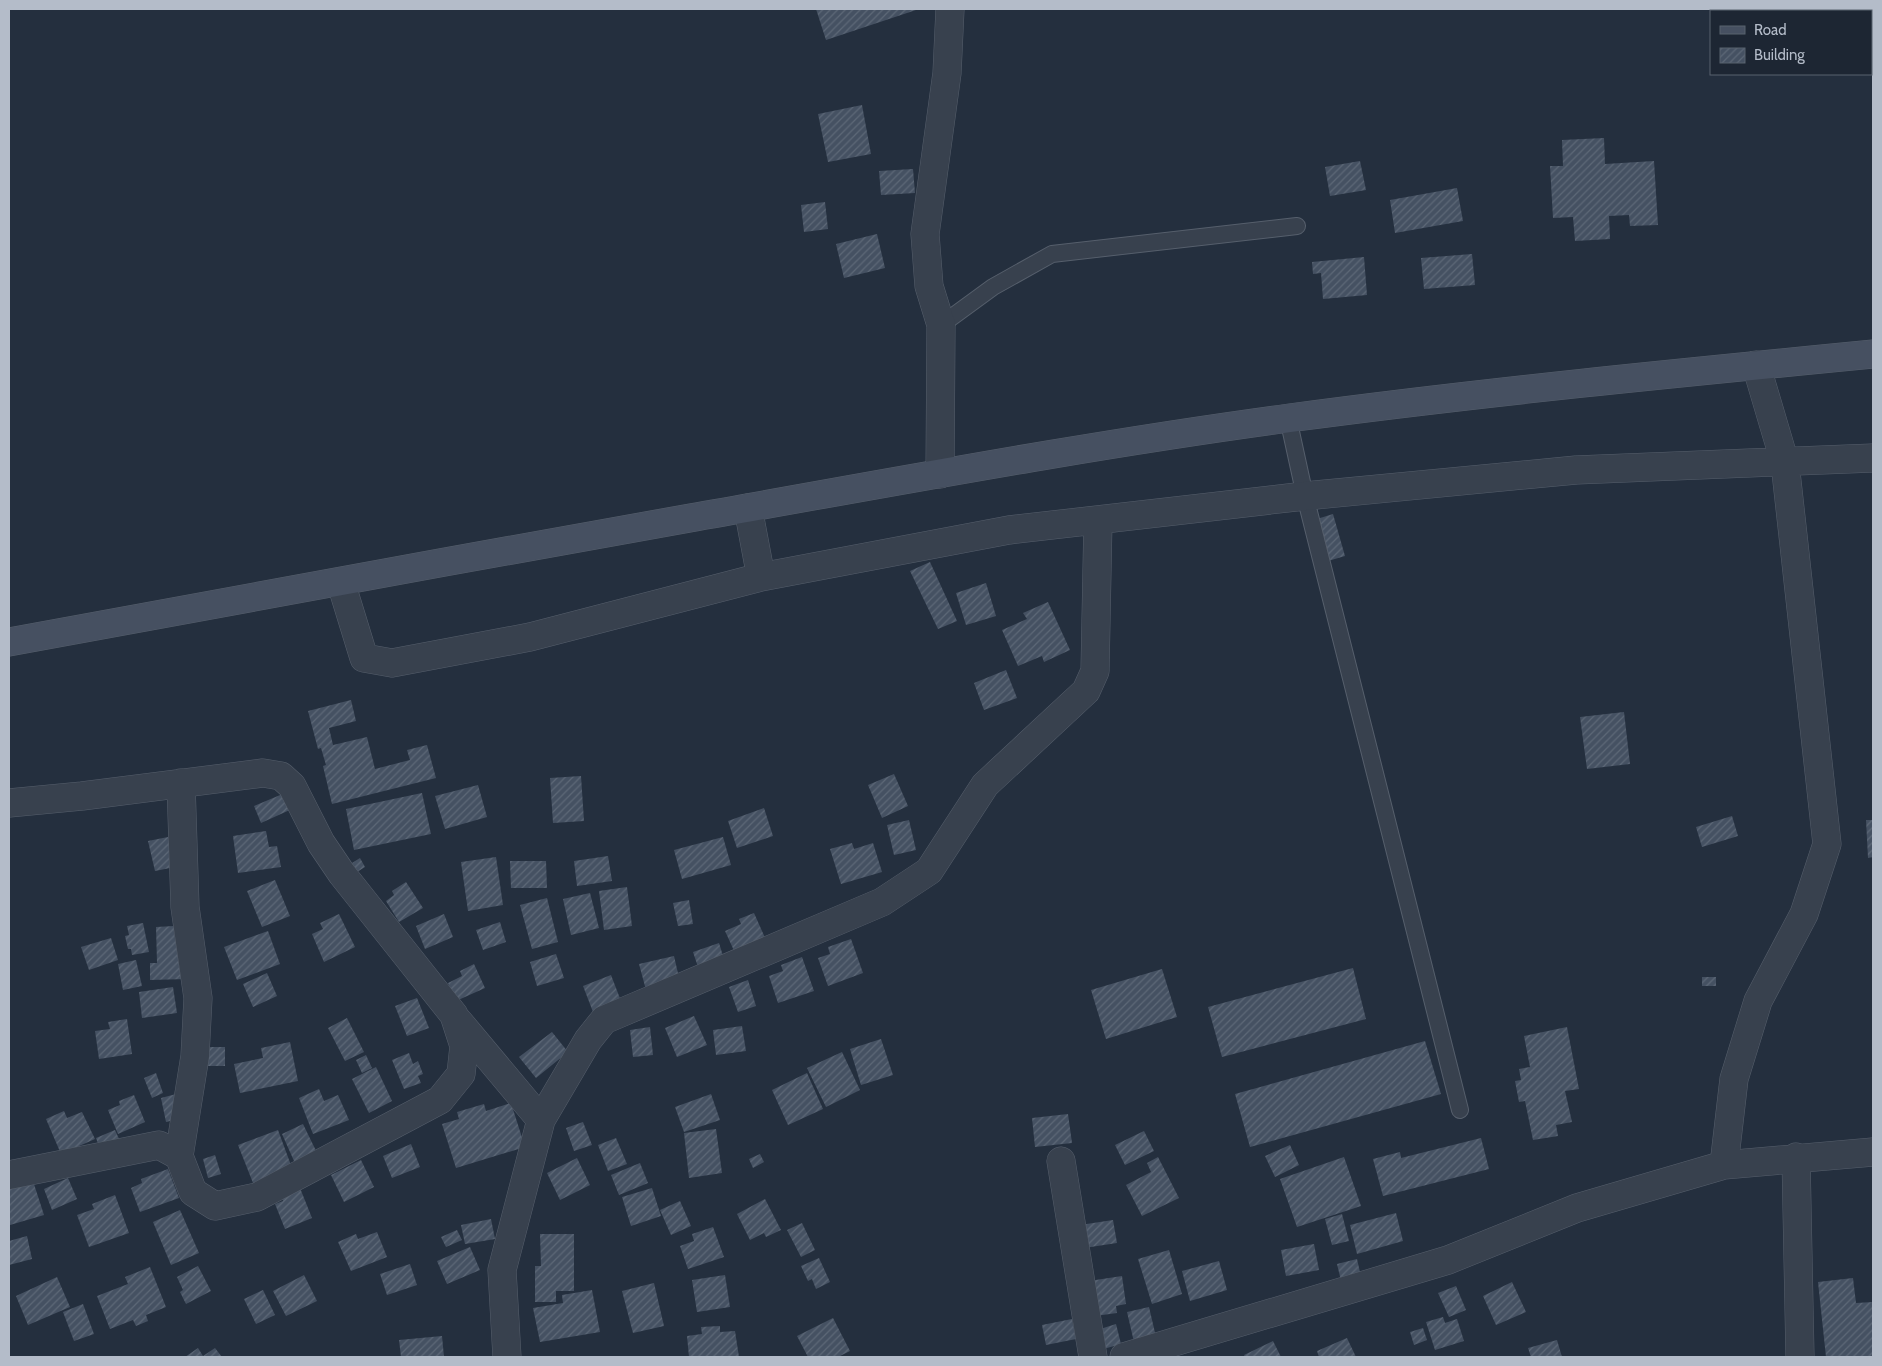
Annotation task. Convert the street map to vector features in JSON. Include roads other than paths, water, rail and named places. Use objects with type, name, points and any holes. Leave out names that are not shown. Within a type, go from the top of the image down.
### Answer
[{"type":"main road","points":[[9,642],[201,606],[341,583],[748,508],[1118,443],[1288,418],[1598,381],[1873,354]]},
{"type":"street","points":[[940,474],[941,324],[929,286],[925,234],[947,72],[950,9]]},
{"type":"street","points":[[1724,1165],[1734,1079],[1758,1001],[1804,914],[1827,844],[1785,463],[1756,366]]},
{"type":"street","points":[[341,583],[364,658],[392,663],[530,637],[761,577],[1009,530],[1305,496],[1576,470],[1873,458]]},
{"type":"street","points":[[748,508],[761,577]]},
{"type":"street","points":[[507,1357],[502,1270],[541,1120],[588,1040],[604,1020],[882,902],[929,871],[985,785],[1086,691],[1095,671],[1098,520]]},
{"type":"street","points":[[9,803],[82,796],[263,773],[281,776],[292,786],[321,842],[342,874],[454,1015],[541,1120]]},
{"type":"street","points":[[181,783],[186,907],[198,998],[195,1056],[179,1156],[193,1192],[215,1206],[257,1197],[440,1100],[461,1074],[464,1046],[454,1015]]},
{"type":"street","points":[[9,1175],[159,1145],[179,1156]]},
{"type":"street","points":[[1124,1357],[1448,1260],[1577,1208],[1724,1165],[1796,1157],[1873,1152]]},
{"type":"street","points":[[1796,1157],[1800,1357]]},
{"type":"street","points":[[1062,1161],[1093,1357]]},
{"type":"lane","points":[[941,324],[993,287],[1052,254],[1296,226]]},
{"type":"lane","points":[[1288,418],[1305,496],[1460,1110]]}]
